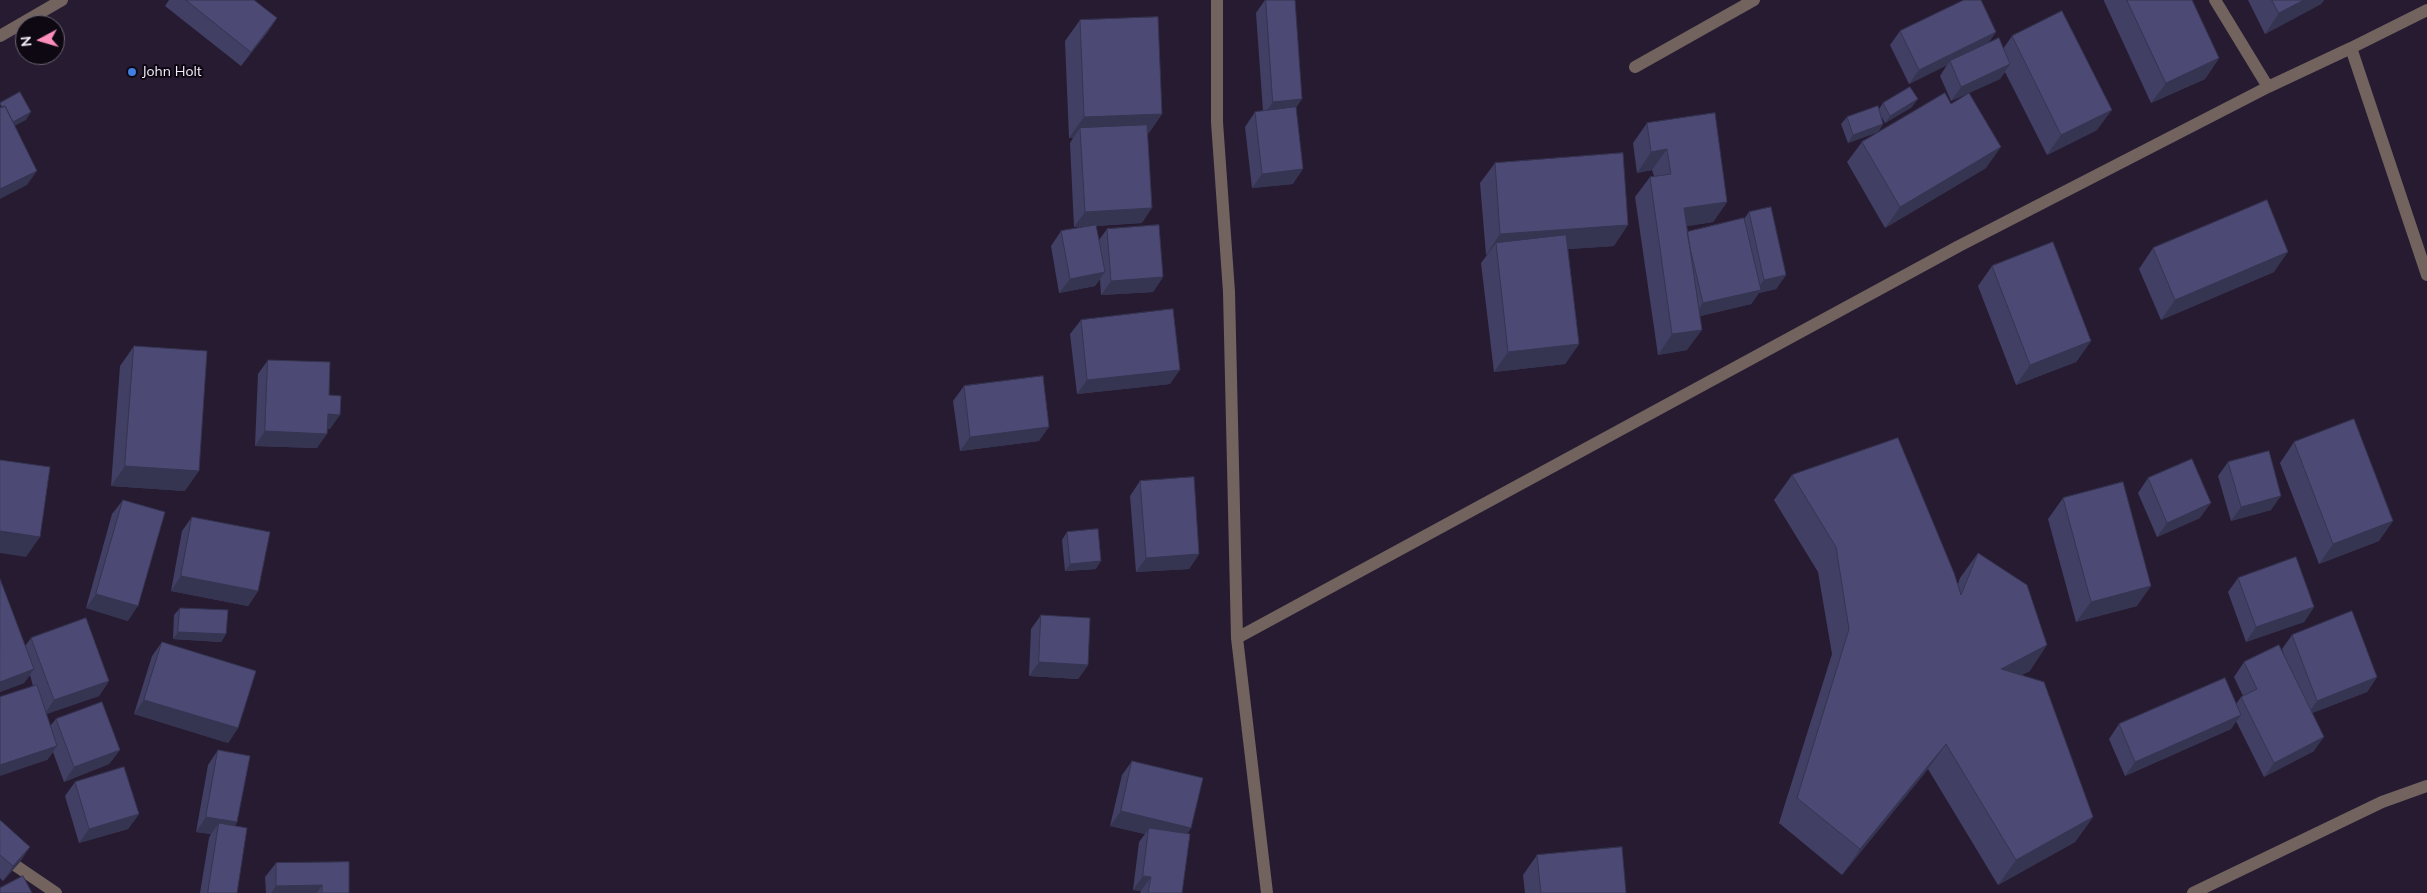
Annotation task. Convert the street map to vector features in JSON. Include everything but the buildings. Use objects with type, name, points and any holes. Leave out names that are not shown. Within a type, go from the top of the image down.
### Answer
[{"type":"street","points":[[0,36],[62,0]]},
{"type":"street","points":[[1217,0],[1217,122],[1229,292],[1237,638],[1267,893]]},
{"type":"street","points":[[1635,67],[1754,0]]},
{"type":"street","points":[[2215,0],[2268,87]]},
{"type":"street","points":[[1237,638],[1959,246],[2268,87],[2352,48],[2427,10]]},
{"type":"street","points":[[2352,48],[2427,275]]},
{"type":"street","points":[[2193,893],[2382,802],[2427,786]]},
{"type":"street","points":[[0,855],[56,893]]},
{"type":"place","name":"John Holt","points":[[132,72]]}]
